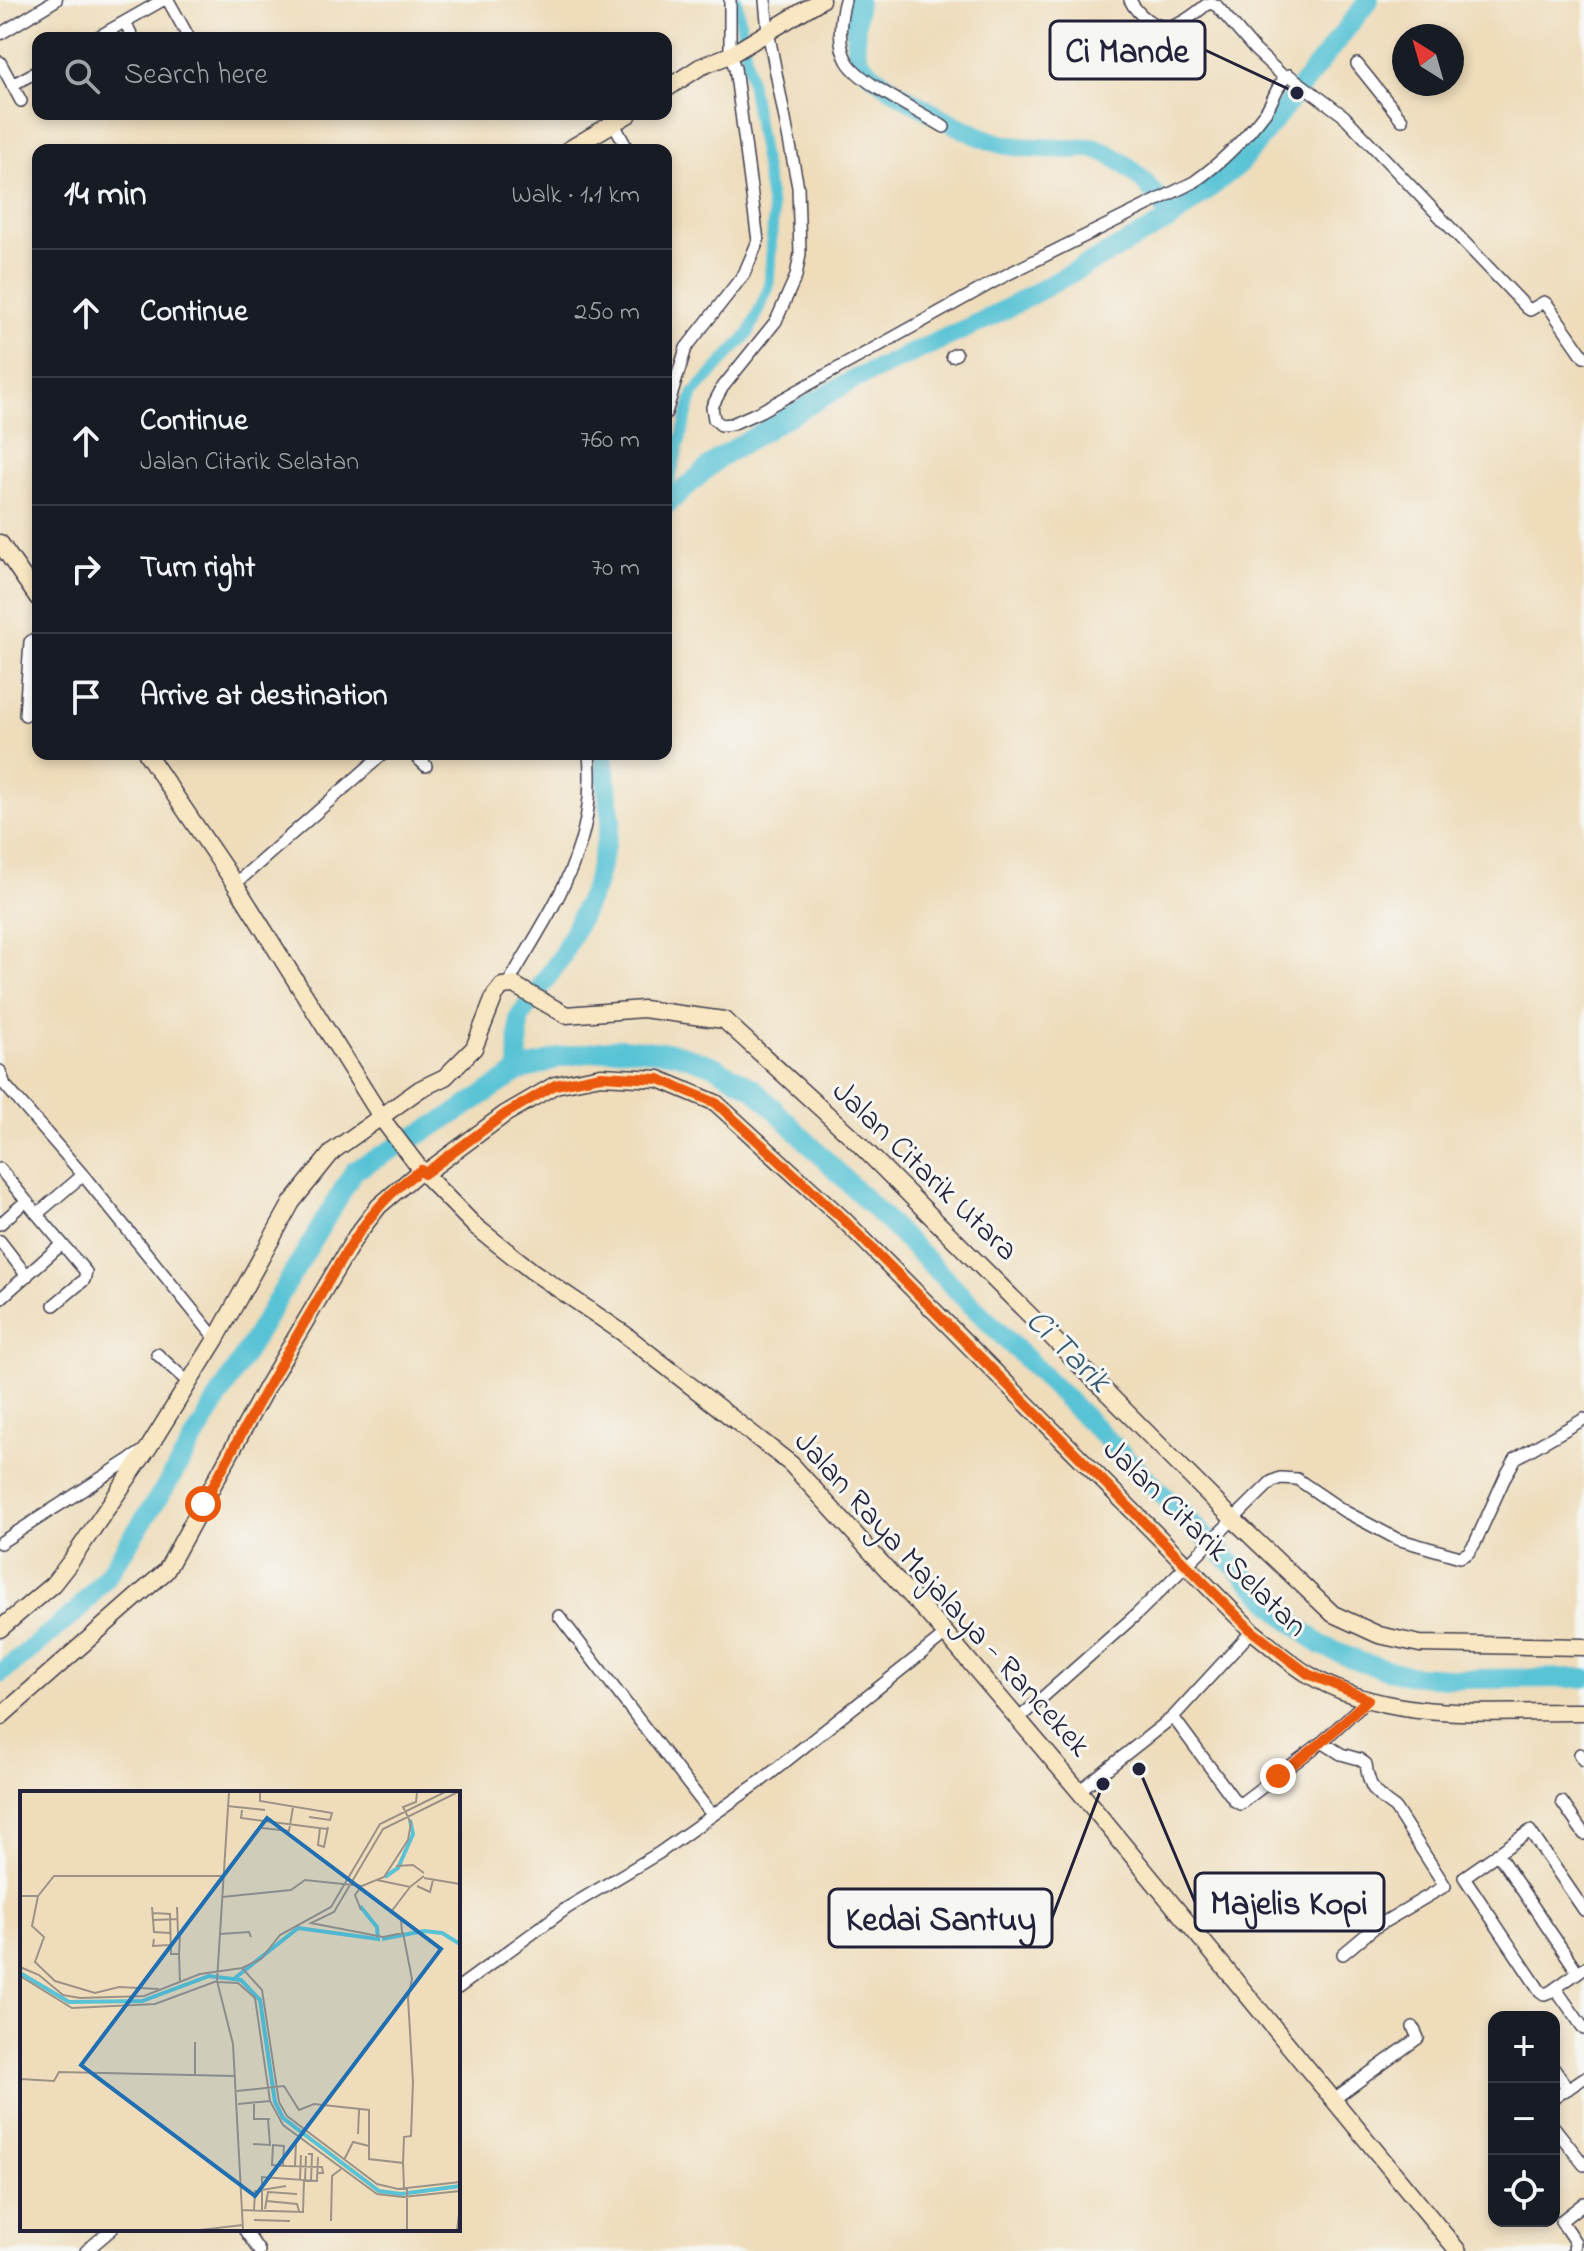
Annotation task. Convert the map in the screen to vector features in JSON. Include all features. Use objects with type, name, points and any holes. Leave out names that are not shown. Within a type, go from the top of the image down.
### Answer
[{"type":"street","points":[[0,34],[56,0]]},
{"type":"street","points":[[107,32],[166,0],[185,32]]},
{"type":"street","points":[[672,394],[686,348],[744,274],[758,241],[731,54],[730,0]]},
{"type":"street","points":[[765,0],[765,32],[798,187],[800,254],[796,276],[776,321],[722,388],[712,407],[714,419],[721,425],[752,416],[1008,274],[1194,182],[1222,163],[1289,77]]},
{"type":"street","points":[[672,85],[821,0]]},
{"type":"street","points":[[845,0],[840,34],[847,62],[860,77],[944,127]]},
{"type":"street","points":[[1130,0],[1142,16],[1163,26],[1174,26],[1211,3],[1217,6],[1254,49],[1344,116],[1527,308],[1530,310],[1544,302],[1547,304],[1584,357]]},
{"type":"street","points":[[125,22],[130,32]]},
{"type":"street","points":[[0,62],[21,101]]},
{"type":"street","points":[[1357,64],[1402,120]]},
{"type":"street","points":[[12,85],[32,74]]},
{"type":"street","points":[[579,144],[620,120]]},
{"type":"street","points":[[614,124],[625,144]]},
{"type":"street","points":[[0,543],[32,589]]},
{"type":"street","points":[[25,715],[32,640]]},
{"type":"street","name":"Jalan Raya Majalaya - Rancekek","points":[[151,760],[235,884],[383,1120],[419,1167],[475,1226],[623,1333],[791,1464],[946,1634],[1458,2251]]},
{"type":"street","points":[[235,884],[376,760]]},
{"type":"street","points":[[420,760],[426,766]]},
{"type":"street","points":[[0,1629],[64,1573],[189,1383],[292,1202],[333,1151],[383,1120],[420,1089],[445,1077],[474,1048],[495,995],[502,986],[511,984],[564,887],[581,846],[591,799],[589,760]]},
{"type":"street","name":"Jalan Citarik Utara","points":[[511,984],[566,1015],[643,1009],[724,1020],[851,1136],[1232,1520],[1333,1614],[1379,1635],[1420,1644],[1584,1647]]},
{"type":"street","points":[[0,1074],[5,1085],[83,1175],[216,1339]]},
{"type":"street","name":"Jalan Citarik Selatan","points":[[0,1717],[166,1571],[267,1386],[356,1236],[379,1206],[419,1167],[505,1114],[555,1085],[601,1076],[659,1079],[716,1103],[842,1218],[1189,1564],[1252,1631],[1308,1674],[1368,1699],[1435,1712],[1584,1712]]},
{"type":"street","points":[[0,1169],[86,1275],[54,1305]]},
{"type":"street","points":[[37,1214],[83,1175]]},
{"type":"street","points":[[0,1224],[26,1201]]},
{"type":"street","points":[[0,1241],[27,1276]]},
{"type":"street","points":[[0,1299],[62,1244]]},
{"type":"street","points":[[157,1354],[189,1383]]},
{"type":"street","points":[[1017,1720],[1189,1564],[1271,1482],[1297,1479],[1344,1511],[1397,1539],[1460,1557],[1468,1553],[1475,1543],[1516,1458],[1584,1419]]},
{"type":"street","points":[[0,1543],[149,1447]]},
{"type":"street","points":[[559,1616],[712,1815]]},
{"type":"street","points":[[1079,1791],[1173,1717],[1252,1631]]},
{"type":"street","points":[[460,1987],[567,1908],[659,1853],[761,1781],[946,1634]]},
{"type":"street","points":[[1173,1717],[1240,1804],[1322,1742],[1368,1699]]},
{"type":"street","points":[[1322,1742],[1366,1764],[1367,1776],[1375,1792],[1383,1802],[1395,1808],[1445,1886],[1367,1933],[1343,1954]]},
{"type":"street","points":[[1562,1802],[1584,1834]]},
{"type":"street","points":[[1497,1853],[1580,1970],[1556,1989],[1544,1994],[1464,1877],[1497,1853],[1530,1831],[1584,1910]]},
{"type":"street","points":[[1556,1989],[1584,2029]]},
{"type":"street","points":[[1334,2099],[1417,2040],[1413,2027]]},
{"type":"street","points":[[1560,2078],[1568,2089]]},
{"type":"street","points":[[1560,2094],[1584,2078]]},
{"type":"street","points":[[1560,2135],[1584,2165]]},
{"type":"street","points":[[1574,2251],[1575,2242],[1561,2221],[1584,2203]]},
{"type":"street","points":[[86,2251],[110,2231]]},
{"type":"street","points":[[245,2231],[259,2251]]},
{"type":"waterway","points":[[672,472],[693,394],[749,333],[769,287],[773,217],[737,0]]},
{"type":"waterway","points":[[672,500],[719,458],[853,380],[991,317],[1171,219],[1140,178],[1109,154],[1091,148],[1031,148],[992,141],[927,110],[884,83],[868,70],[857,55],[858,0]]},
{"type":"waterway","points":[[1171,219],[1240,164],[1369,0]]},
{"type":"waterway","points":[[518,1072],[519,1018],[562,956],[595,886],[611,821],[604,760]]},
{"type":"waterway","name":"Ci Tarik","points":[[0,1674],[78,1610],[108,1574],[166,1486],[354,1171],[448,1118],[518,1072],[561,1057],[622,1048],[675,1053],[712,1065],[753,1088],[1286,1617],[1321,1645],[1360,1662],[1407,1675],[1460,1679],[1584,1678]]},
{"type":"place","name":"Ci Mande","points":[[1297,93]]},
{"type":"place","name":"Majelis Kopi","points":[[1139,1769]]},
{"type":"place","name":"Kedai Santuy","points":[[1103,1784]]},
{"type":"route","points":[[203,1504],[267,1386],[356,1236],[399,1186],[421,1170],[424,1174],[505,1114],[555,1085],[601,1076],[659,1079],[716,1103],[842,1218],[1252,1631],[1308,1674],[1368,1699],[1322,1742],[1278,1776]]}]
